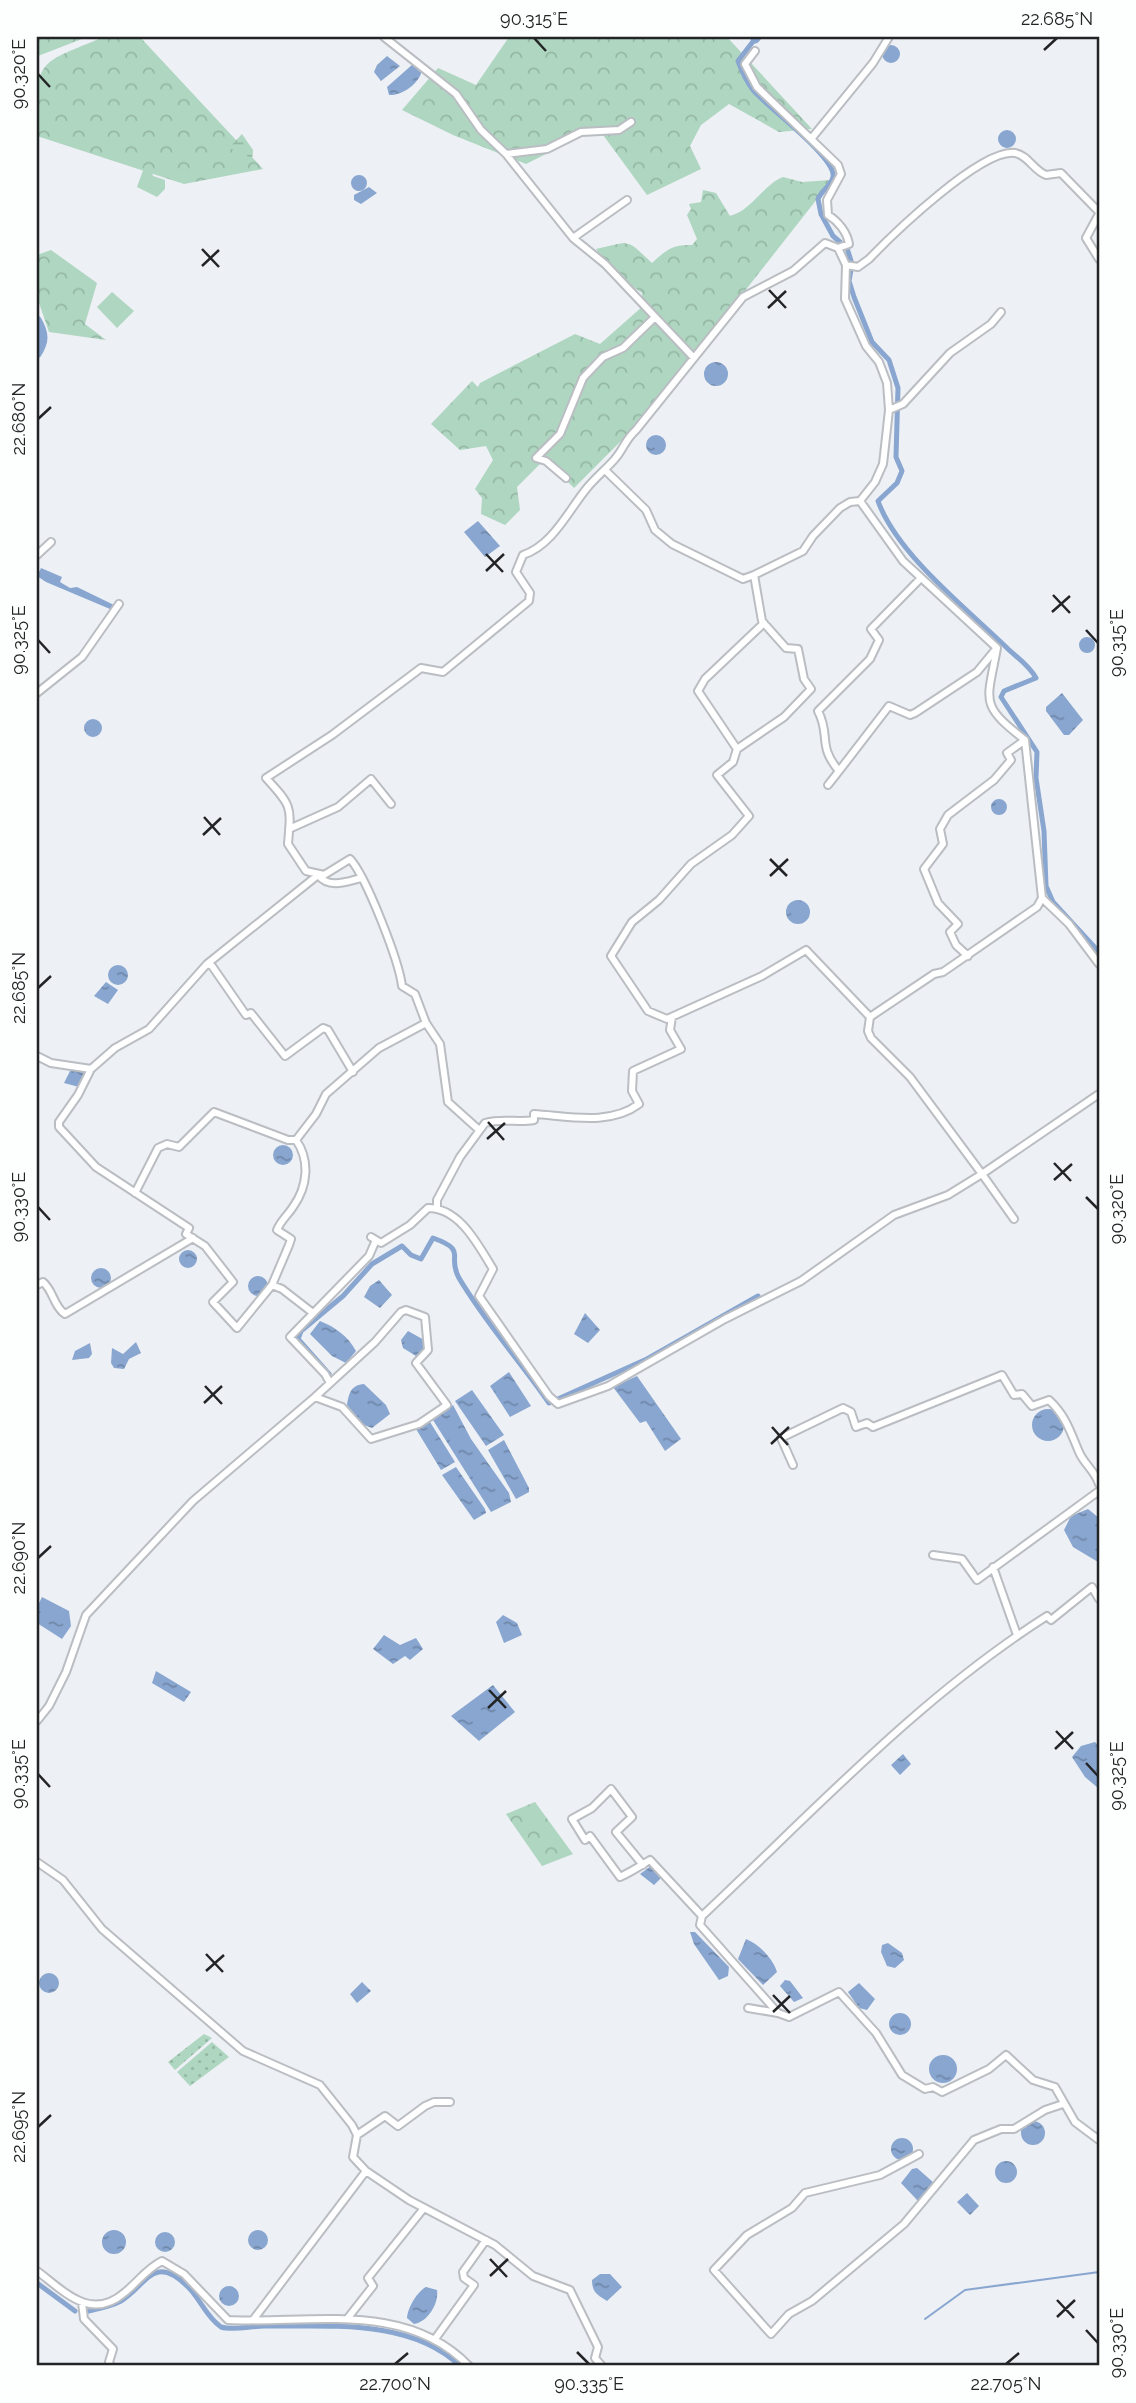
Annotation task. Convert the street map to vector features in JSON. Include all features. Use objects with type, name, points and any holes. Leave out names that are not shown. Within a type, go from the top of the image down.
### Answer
[{"type":"street","points":[[384,37],[456,93],[481,130],[506,155],[573,238],[604,264],[694,358]]},
{"type":"street","points":[[811,139],[873,63],[889,37]]},
{"type":"street","points":[[360,878],[334,884],[306,871],[288,844],[293,818],[289,808],[266,778],[341,729],[421,668],[443,672],[529,601],[530,593],[516,572],[523,555],[535,551],[617,458],[627,436],[636,430],[743,297],[793,271],[825,243],[838,248],[849,244],[848,237],[837,221],[828,215],[826,206],[841,174],[838,165],[757,87],[745,64],[755,51]]},
{"type":"street","points":[[506,155],[547,149],[581,132],[619,130],[631,122]]},
{"type":"street","points":[[846,265],[858,267],[960,178],[985,161],[1002,154],[1017,153],[1045,175],[1062,173],[1099,213],[1086,238],[1099,259]]},
{"type":"street","points":[[573,238],[627,200]]},
{"type":"street","points":[[605,470],[646,510],[655,530],[677,548],[743,579],[803,551],[813,536],[840,508],[850,502],[860,501],[882,470],[890,409],[887,378],[866,346],[845,299],[846,265],[838,248]]},
{"type":"street","points":[[890,409],[903,404],[950,354],[991,324],[1000,312]]},
{"type":"street","points":[[566,478],[546,461],[536,458],[560,434],[583,378],[603,357],[623,348],[654,318]]},
{"type":"street","points":[[860,501],[920,579],[997,648]]},
{"type":"street","points":[[37,555],[51,542]]},
{"type":"street","points":[[754,575],[758,611],[764,623],[786,649],[798,649],[804,679],[811,689],[784,717],[737,749],[733,762],[717,775],[749,816],[732,835],[691,864],[659,900],[632,922],[611,956],[648,1011],[667,1019],[762,976],[806,950],[870,1017]]},
{"type":"street","points":[[839,771],[827,757],[823,742],[825,726],[818,711],[870,659],[879,640],[871,629],[920,579]]},
{"type":"street","points":[[37,693],[82,657],[119,604]]},
{"type":"street","points":[[737,749],[698,691],[705,678],[764,623]]},
{"type":"street","points":[[997,648],[987,701],[995,716],[1025,740],[1042,898],[1037,907],[968,956],[870,1017],[868,1031],[910,1077],[1014,1219]]},
{"type":"street","points":[[828,785],[889,706],[910,715],[915,713],[977,672],[997,648]]},
{"type":"street","points":[[968,956],[953,940],[950,932],[958,924],[938,903],[924,869],[943,844],[940,829],[945,817],[994,780],[1011,760],[1007,753],[1025,740]]},
{"type":"street","points":[[289,829],[338,807],[371,779],[391,804]]},
{"type":"street","points":[[296,1140],[304,1152],[306,1175],[301,1193],[277,1230],[291,1239],[272,1285],[237,1328],[213,1302],[233,1282],[205,1245],[186,1234],[190,1228],[96,1167],[59,1127],[59,1122],[78,1095],[91,1069],[115,1048],[149,1029],[207,964],[318,875],[334,872],[350,859],[371,896],[402,986],[415,995],[426,1023],[440,1044],[448,1102],[478,1129]]},
{"type":"street","points":[[1042,898],[1069,924],[1099,964]]},
{"type":"street","points":[[207,964],[212,966],[246,1015],[251,1013],[285,1056],[323,1028],[328,1030],[353,1072]]},
{"type":"street","points":[[437,1208],[438,1200],[478,1129],[485,1123],[506,1118],[529,1122],[534,1120],[534,1114],[593,1117],[630,1111],[639,1104],[632,1091],[633,1071],[681,1049],[670,1030],[672,1017]]},
{"type":"street","points":[[296,1140],[327,1094],[379,1048],[426,1023]]},
{"type":"street","points":[[37,1056],[51,1063],[91,1069]]},
{"type":"street","points":[[330,1383],[325,1374],[290,1337],[369,1256],[374,1239],[381,1243],[389,1240],[428,1208],[437,1208],[459,1220],[493,1269],[479,1296],[549,1396],[558,1404],[608,1386],[725,1319],[802,1281],[894,1215],[948,1195],[1099,1094]]},
{"type":"street","points":[[135,1193],[158,1148],[167,1144],[179,1147],[202,1121],[214,1112],[288,1140],[296,1140]]},
{"type":"street","points":[[37,1285],[43,1282],[47,1286],[58,1308],[65,1314],[193,1238]]},
{"type":"street","points":[[272,1285],[282,1289],[313,1313]]},
{"type":"street","points":[[37,1721],[49,1706],[66,1672],[86,1615],[193,1501],[315,1397],[406,1310],[425,1317],[428,1350],[416,1363],[447,1405],[419,1424],[371,1438],[342,1407],[315,1397]]},
{"type":"street","points":[[793,1465],[781,1438],[831,1413],[843,1408],[851,1412],[856,1427],[867,1423],[873,1427],[1002,1375],[1014,1395],[1022,1394],[1032,1406],[1049,1400],[1065,1417],[1080,1454],[1096,1474],[1099,1484]]},
{"type":"street","points":[[933,1555],[962,1559],[976,1580],[1099,1491]]},
{"type":"street","points":[[993,1567],[1017,1635]]},
{"type":"street","points":[[778,2013],[701,1925],[702,1916],[907,1720],[1017,1635],[1047,1616],[1051,1620],[1092,1587],[1099,1599]]},
{"type":"street","points":[[643,1865],[616,1832],[632,1817],[611,1790],[592,1808],[572,1819],[585,1840],[590,1836],[620,1877],[643,1865],[650,1860],[702,1916]]},
{"type":"street","points":[[37,1861],[64,1880],[102,1929],[243,2051],[320,2085],[346,2116],[357,2135],[353,2158],[366,2171],[424,2208],[486,2240],[533,2276],[570,2290],[598,2347],[595,2358],[602,2366]]},
{"type":"street","points":[[748,2008],[789,2017],[839,1992],[876,2033],[902,2075],[925,2090],[933,2087],[942,2092],[989,2069],[1006,2055],[1033,2080],[1055,2087],[1075,2122],[1099,2140]]},
{"type":"street","points":[[357,2135],[385,2116],[398,2126],[425,2106],[434,2102],[450,2102]]},
{"type":"street","points":[[919,2154],[880,2175],[805,2193],[792,2208],[747,2235],[715,2270],[771,2334],[789,2314],[813,2301],[904,2224],[974,2140],[1001,2129],[1014,2129],[1045,2110],[1063,2104]]},
{"type":"street","points":[[253,2320],[366,2171]]},
{"type":"street","points":[[347,2319],[373,2286],[368,2278],[411,2228],[424,2208]]},
{"type":"street","points":[[435,2339],[474,2285],[464,2278],[463,2272],[486,2240]]},
{"type":"street","points":[[37,2271],[68,2297],[82,2304],[113,2300],[144,2272],[162,2261],[184,2274],[223,2317],[253,2320],[347,2319],[383,2323],[435,2339],[455,2352],[469,2366]]},
{"type":"street","points":[[82,2304],[84,2319],[113,2349],[109,2362],[111,2366]]},
{"type":"green space","points":[[37,37],[87,37],[38,56]]},
{"type":"green space","points":[[104,37],[140,37],[263,169],[184,184],[37,136],[37,92],[44,68],[64,54]]},
{"type":"green space","points":[[509,37],[727,37],[812,129],[779,132],[729,104],[701,125],[690,146],[701,169],[647,195],[598,128],[526,164],[453,135],[402,110],[438,68],[476,85]]},
{"type":"green space","points":[[242,134],[253,150],[252,161],[244,153],[241,157],[237,151],[229,148]]},
{"type":"green space","points":[[145,165],[150,166],[153,176],[165,180],[165,189],[157,197],[137,187]]},
{"type":"green space","points":[[783,177],[802,182],[832,180],[649,413],[574,488],[545,459],[517,487],[520,510],[505,525],[481,514],[482,498],[475,489],[493,460],[486,446],[460,450],[431,424],[472,381],[478,387],[480,383],[575,334],[600,344],[643,306],[642,293],[610,271],[596,249],[622,243],[632,245],[652,263],[670,249],[692,245],[697,239],[687,215],[691,209],[689,204],[701,202],[703,190],[716,193],[730,216],[744,209]]},
{"type":"green space","points":[[51,250],[97,283],[85,324],[106,340],[49,332],[37,297],[37,255]]},
{"type":"green space","points":[[112,292],[134,311],[117,328],[97,307]]},
{"type":"green space","points":[[535,1802],[573,1854],[542,1866],[506,1814]]},
{"type":"green space","points":[[204,2034],[212,2038],[175,2070],[168,2062]]},
{"type":"green space","points":[[212,2042],[229,2057],[190,2086],[177,2072]]},
{"type":"water","points":[[891,45],[897,48],[900,54],[897,60],[891,63],[885,60],[882,54],[885,48]]},
{"type":"water","points":[[387,56],[400,66],[381,81],[374,72]]},
{"type":"water","points":[[413,64],[422,70],[418,80],[405,91],[389,95],[387,87]]},
{"type":"water","points":[[1007,130],[1013,133],[1016,139],[1013,145],[1007,148],[1001,145],[998,139],[1001,133]]},
{"type":"water","points":[[359,175],[365,177],[365,189],[359,191],[353,189],[351,183],[353,177]]},
{"type":"water","points":[[369,187],[377,193],[361,204],[354,200],[354,195]]},
{"type":"water","points":[[716,362],[724,366],[728,374],[724,382],[716,386],[708,382],[704,374],[708,366]]},
{"type":"water","points":[[652,435],[660,435],[666,445],[660,455],[652,455],[646,449],[646,441]]},
{"type":"water","points":[[478,521],[500,546],[485,557],[464,532]]},
{"type":"water","points":[[41,568],[62,577],[60,582],[70,588],[77,587],[114,605],[110,609],[46,582],[37,576]]},
{"type":"water","points":[[1087,637],[1095,645],[1087,653],[1079,645]]},
{"type":"water","points":[[1062,693],[1083,720],[1069,735],[1064,735],[1046,711],[1046,707]]},
{"type":"water","points":[[93,719],[99,722],[102,728],[99,734],[93,737],[87,734],[84,728],[87,722]]},
{"type":"water","points":[[996,799],[1002,799],[1007,807],[1005,813],[996,815],[991,810],[991,804]]},
{"type":"water","points":[[798,900],[807,903],[810,912],[807,921],[798,924],[789,921],[786,912],[789,903]]},
{"type":"water","points":[[118,965],[125,968],[128,975],[125,982],[118,985],[111,982],[108,975],[111,968]]},
{"type":"water","points":[[106,982],[118,990],[108,1004],[94,996]]},
{"type":"water","points":[[71,1069],[87,1073],[79,1087],[64,1083]]},
{"type":"water","points":[[279,1145],[287,1145],[293,1155],[287,1165],[279,1165],[273,1159],[273,1151]]},
{"type":"water","points":[[188,1250],[196,1255],[197,1259],[192,1267],[188,1268],[180,1263],[179,1259],[184,1251]]},
{"type":"water","points":[[101,1268],[108,1271],[111,1278],[108,1285],[101,1288],[94,1285],[91,1278],[94,1271]]},
{"type":"water","points":[[258,1276],[265,1279],[268,1286],[265,1293],[258,1296],[251,1293],[248,1286],[251,1279]]},
{"type":"water","points":[[379,1280],[392,1295],[380,1308],[364,1297],[370,1286]]},
{"type":"water","points":[[585,1313],[600,1330],[588,1343],[574,1334]]},
{"type":"water","points":[[320,1321],[341,1333],[353,1346],[356,1351],[346,1363],[332,1356],[310,1334]]},
{"type":"water","points":[[408,1331],[426,1341],[424,1350],[416,1356],[403,1348],[401,1340]]},
{"type":"water","points":[[136,1342],[141,1353],[129,1359],[124,1369],[114,1368],[111,1363],[112,1348],[123,1354]]},
{"type":"water","points":[[90,1343],[92,1354],[89,1358],[72,1360],[75,1351]]},
{"type":"water","points":[[509,1372],[531,1406],[510,1417],[490,1386]]},
{"type":"water","points":[[637,1376],[681,1439],[665,1451],[646,1421],[640,1423],[613,1387]]},
{"type":"water","points":[[364,1384],[386,1405],[390,1414],[372,1428],[364,1425],[347,1405],[351,1390]]},
{"type":"water","points":[[472,1390],[504,1435],[486,1446],[455,1401]]},
{"type":"water","points":[[453,1405],[471,1439],[509,1493],[511,1502],[491,1512],[433,1420]]},
{"type":"water","points":[[1048,1409],[1059,1414],[1064,1425],[1059,1436],[1048,1441],[1037,1436],[1032,1425],[1037,1414]]},
{"type":"water","points":[[430,1422],[455,1462],[441,1470],[416,1429]]},
{"type":"water","points":[[504,1440],[529,1488],[529,1492],[516,1499],[488,1450]]},
{"type":"water","points":[[456,1467],[485,1509],[486,1513],[474,1520],[442,1475]]},
{"type":"water","points":[[1088,1509],[1099,1518],[1098,1562],[1073,1547],[1064,1530],[1071,1516]]},
{"type":"water","points":[[42,1597],[69,1611],[71,1626],[62,1639],[37,1623],[37,1607]]},
{"type":"water","points":[[503,1615],[517,1623],[522,1635],[504,1643],[496,1622]]},
{"type":"water","points":[[384,1635],[400,1645],[416,1638],[423,1649],[410,1660],[405,1656],[393,1664],[373,1649]]},
{"type":"water","points":[[156,1671],[191,1692],[184,1702],[152,1683]]},
{"type":"water","points":[[493,1685],[515,1712],[479,1741],[451,1716]]},
{"type":"water","points":[[1095,1742],[1099,1746],[1098,1788],[1085,1777],[1072,1757],[1081,1746]]},
{"type":"water","points":[[903,1754],[911,1764],[900,1775],[891,1765]]},
{"type":"water","points":[[651,1866],[661,1878],[654,1885],[640,1874]]},
{"type":"water","points":[[690,1932],[695,1932],[729,1967],[728,1976],[719,1980],[694,1944]]},
{"type":"water","points":[[746,1939],[765,1952],[777,1972],[763,1985],[738,1959]]},
{"type":"water","points":[[888,1943],[902,1953],[904,1960],[895,1968],[887,1966],[881,1952],[882,1945]]},
{"type":"water","points":[[49,1973],[56,1976],[59,1983],[56,1990],[49,1993],[42,1990],[39,1983],[42,1976]]},
{"type":"water","points":[[785,1980],[790,1981],[803,1998],[794,2002],[780,1986]]},
{"type":"water","points":[[362,1982],[371,1991],[357,2003],[350,1994]]},
{"type":"water","points":[[859,1983],[875,1999],[867,2010],[859,2008],[848,1992]]},
{"type":"water","points":[[900,2013],[908,2016],[911,2024],[908,2032],[900,2035],[892,2032],[889,2024],[892,2016]]},
{"type":"water","points":[[943,2055],[953,2059],[957,2069],[953,2079],[943,2083],[933,2079],[929,2069],[933,2059]]},
{"type":"water","points":[[1033,2121],[1044,2128],[1045,2133],[1038,2144],[1033,2145],[1022,2138],[1021,2133],[1028,2122]]},
{"type":"water","points":[[902,2138],[910,2141],[913,2149],[910,2157],[902,2160],[894,2157],[891,2149],[894,2141]]},
{"type":"water","points":[[1006,2161],[1014,2164],[1017,2172],[1014,2180],[1006,2183],[998,2180],[995,2172],[998,2164]]},
{"type":"water","points":[[917,2168],[934,2183],[918,2201],[901,2183],[912,2169]]},
{"type":"water","points":[[967,2193],[979,2206],[970,2215],[957,2202]]},
{"type":"water","points":[[114,2230],[123,2233],[126,2242],[123,2251],[114,2254],[105,2251],[102,2242],[105,2233]]},
{"type":"water","points":[[258,2230],[265,2233],[268,2240],[265,2247],[258,2250],[251,2247],[248,2240],[251,2233]]},
{"type":"water","points":[[165,2232],[172,2235],[175,2242],[172,2249],[165,2252],[158,2249],[155,2242],[158,2235]]},
{"type":"water","points":[[600,2274],[610,2274],[622,2287],[607,2301],[593,2288],[592,2280]]},
{"type":"water","points":[[229,2286],[236,2289],[239,2296],[236,2303],[229,2306],[222,2303],[219,2296],[222,2289]]},
{"type":"water","points":[[426,2287],[437,2290],[436,2301],[428,2316],[414,2324],[407,2318],[409,2309],[416,2296]]},
{"type":"waterway","points":[[755,39],[738,61],[741,69],[760,98],[813,145],[831,168],[832,180],[818,199],[821,214],[833,236],[847,248],[852,264],[849,281],[854,297],[872,342],[889,360],[898,388],[896,457],[902,471],[897,483],[878,501],[887,521],[916,560],[1026,665],[1036,678],[1004,691],[1001,697],[1037,752],[1036,778],[1044,831],[1046,886],[1053,902],[1099,952]]},
{"type":"waterway","points":[[37,320],[43,337],[37,354]]},
{"type":"waterway","points":[[329,1374],[298,1339],[301,1331],[343,1296],[372,1264],[402,1246],[411,1255],[421,1259],[433,1238],[454,1250],[459,1278],[549,1403],[647,1359],[758,1296]]},
{"type":"waterway","points":[[84,2312],[117,2303],[151,2276],[166,2272],[187,2286],[221,2327],[367,2328],[417,2340],[440,2351],[460,2366]]},
{"type":"waterway","points":[[925,2319],[965,2290],[1099,2272]]},
{"type":"waterway","points":[[37,2283],[75,2311]]}]
